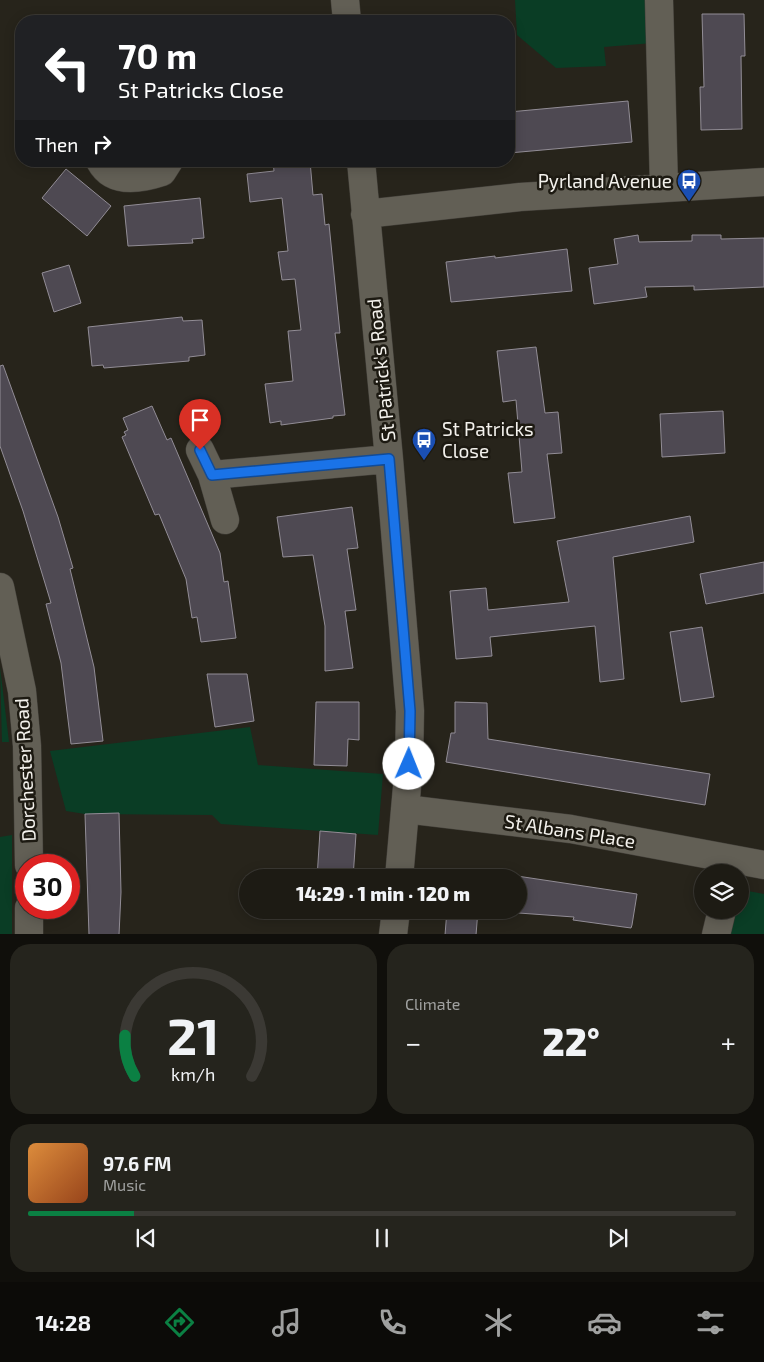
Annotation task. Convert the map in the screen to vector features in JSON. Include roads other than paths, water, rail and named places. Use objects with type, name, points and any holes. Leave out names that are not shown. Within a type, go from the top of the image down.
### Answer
[{"type":"street","points":[[345,0],[346,15]]},
{"type":"street","points":[[659,0],[664,187]]},
{"type":"street","points":[[106,167],[117,177],[139,180],[162,172],[165,167]]},
{"type":"street","name":"St Patrick's Road","points":[[361,167],[410,711],[409,764],[399,869]]},
{"type":"street","points":[[365,214],[520,197],[764,182]]},
{"type":"street","points":[[200,450],[212,475],[225,520]]},
{"type":"street","points":[[212,475],[389,459]]},
{"type":"street","name":"Dorchester Road","points":[[0,587],[22,691],[27,755],[29,854]]},
{"type":"street","name":"St Albans Place","points":[[405,809],[571,829],[723,864]]},
{"type":"street","name":"St Albans Place","points":[[749,865],[764,865]]},
{"type":"street","points":[[29,919],[29,934]]},
{"type":"street","points":[[394,934],[395,919]]},
{"type":"street","points":[[716,934],[720,919]]},
{"type":"place","name":"Pyrland Avenue","points":[[689,202]]},
{"type":"place","name":"St Patricks Close","points":[[424,461]]}]
